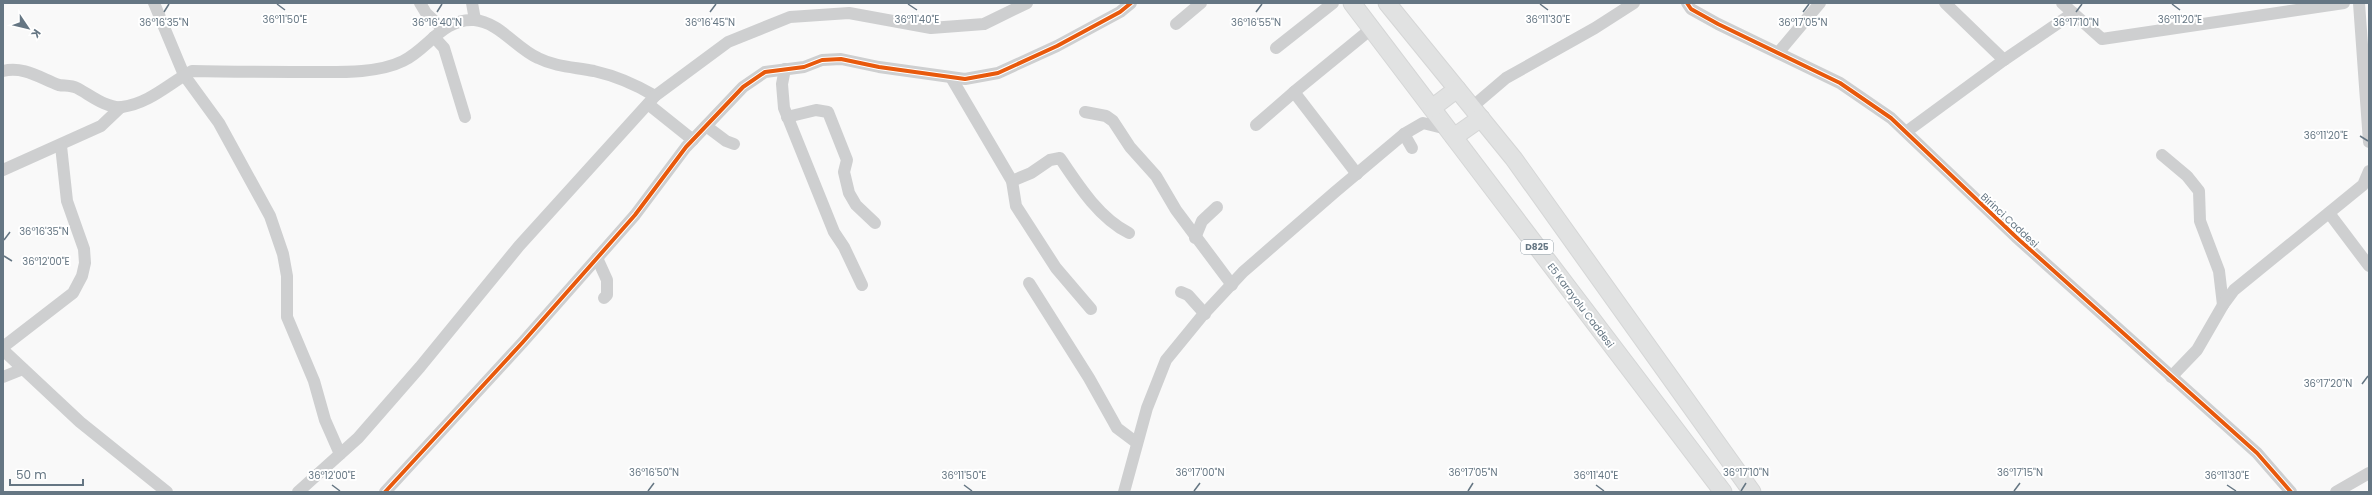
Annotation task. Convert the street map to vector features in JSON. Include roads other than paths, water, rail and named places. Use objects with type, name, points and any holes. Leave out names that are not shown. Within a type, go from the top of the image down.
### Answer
[{"type":"highway","name":"E5 Karayolu Caddesi","points":[[1352,3],[1723,492]]},
{"type":"highway","points":[[1387,3],[1514,159],[1752,492]]},
{"type":"highway","points":[[1432,108],[1457,89]]},
{"type":"highway","points":[[1450,133],[1476,112]]},
{"type":"street","points":[[154,3],[184,75],[219,124],[270,216],[283,254],[287,276],[287,317],[314,381],[325,420],[340,454]]},
{"type":"street","points":[[420,3],[426,13],[443,29]]},
{"type":"street","points":[[472,3],[475,20]]},
{"type":"street","points":[[298,492],[358,438],[420,367],[519,246],[651,100],[728,42],[790,17],[849,13],[931,28],[984,24],[1027,3]]},
{"type":"street","points":[[385,492],[523,342],[597,258],[635,214],[693,140],[743,87],[765,72],[804,67],[822,60],[841,59],[952,79],[966,79],[998,72],[1057,46],[1120,12],[1131,3]]},
{"type":"street","points":[[1176,24],[1201,3]]},
{"type":"street","points":[[1276,48],[1333,3]]},
{"type":"street","points":[[1476,112],[1506,78],[1595,28],[1634,3]]},
{"type":"street","points":[[1778,53],[1820,3]]},
{"type":"street","points":[[1945,3],[2004,60]]},
{"type":"street","points":[[2062,3],[2102,39],[2344,3]]},
{"type":"street","points":[[2359,3],[2369,142]]},
{"type":"street","name":"Birinci Caddesi","points":[[1691,5],[1778,53],[1840,83],[1891,118],[2016,237],[2171,377],[2257,452],[2291,492]]},
{"type":"street","points":[[1906,132],[2004,60],[2073,13]]},
{"type":"street","points":[[3,71],[11,69],[34,73],[60,85],[75,86],[110,105],[120,107],[154,97],[184,75],[192,71],[360,72],[402,62],[434,38],[443,29],[460,21],[475,20],[493,27],[536,58],[557,66],[594,71],[631,82],[693,140]]},
{"type":"street","points":[[1256,125],[1371,29]]},
{"type":"street","points":[[434,38],[444,48],[465,116]]},
{"type":"street","points":[[785,70],[782,94],[787,117],[834,232],[844,247],[850,264],[862,285]]},
{"type":"street","points":[[952,79],[1012,181],[1016,206],[1056,268],[1091,308]]},
{"type":"street","points":[[1294,92],[1357,174]]},
{"type":"street","points":[[3,170],[61,146],[101,126],[120,107]]},
{"type":"street","points":[[787,117],[816,110],[828,112],[847,160],[844,172],[849,193],[856,205],[876,223]]},
{"type":"street","points":[[1085,112],[1106,116],[1113,121],[1130,147],[1156,176],[1195,238],[1232,285]]},
{"type":"street","points":[[1124,492],[1147,408],[1166,360],[1205,314],[1249,267],[1404,134],[1423,123],[1450,133]]},
{"type":"street","points":[[706,126],[726,141],[734,144]]},
{"type":"street","points":[[1404,134],[1412,148]]},
{"type":"street","points":[[61,146],[67,201],[84,249],[85,263],[82,276],[73,293],[3,348],[23,369],[80,422],[167,492]]},
{"type":"street","points":[[2162,156],[2187,176],[2199,191],[2200,221],[2219,271],[2223,305]]},
{"type":"street","points":[[1012,181],[1031,173],[1050,160],[1060,158],[1105,216],[1115,226],[1129,233]]},
{"type":"street","points":[[2171,377],[2197,350],[2223,305],[2234,290],[2366,183],[2369,172]]},
{"type":"street","points":[[1195,238],[1202,221],[1217,207]]},
{"type":"street","points":[[2329,213],[2369,266]]},
{"type":"street","points":[[597,258],[607,280],[608,295],[604,298]]},
{"type":"street","points":[[1029,283],[1089,378],[1117,428],[1137,443]]},
{"type":"street","points":[[1181,292],[1188,295],[1205,314]]},
{"type":"street","points":[[3,377],[23,369]]},
{"type":"street","points":[[2336,492],[2369,473]]}]
